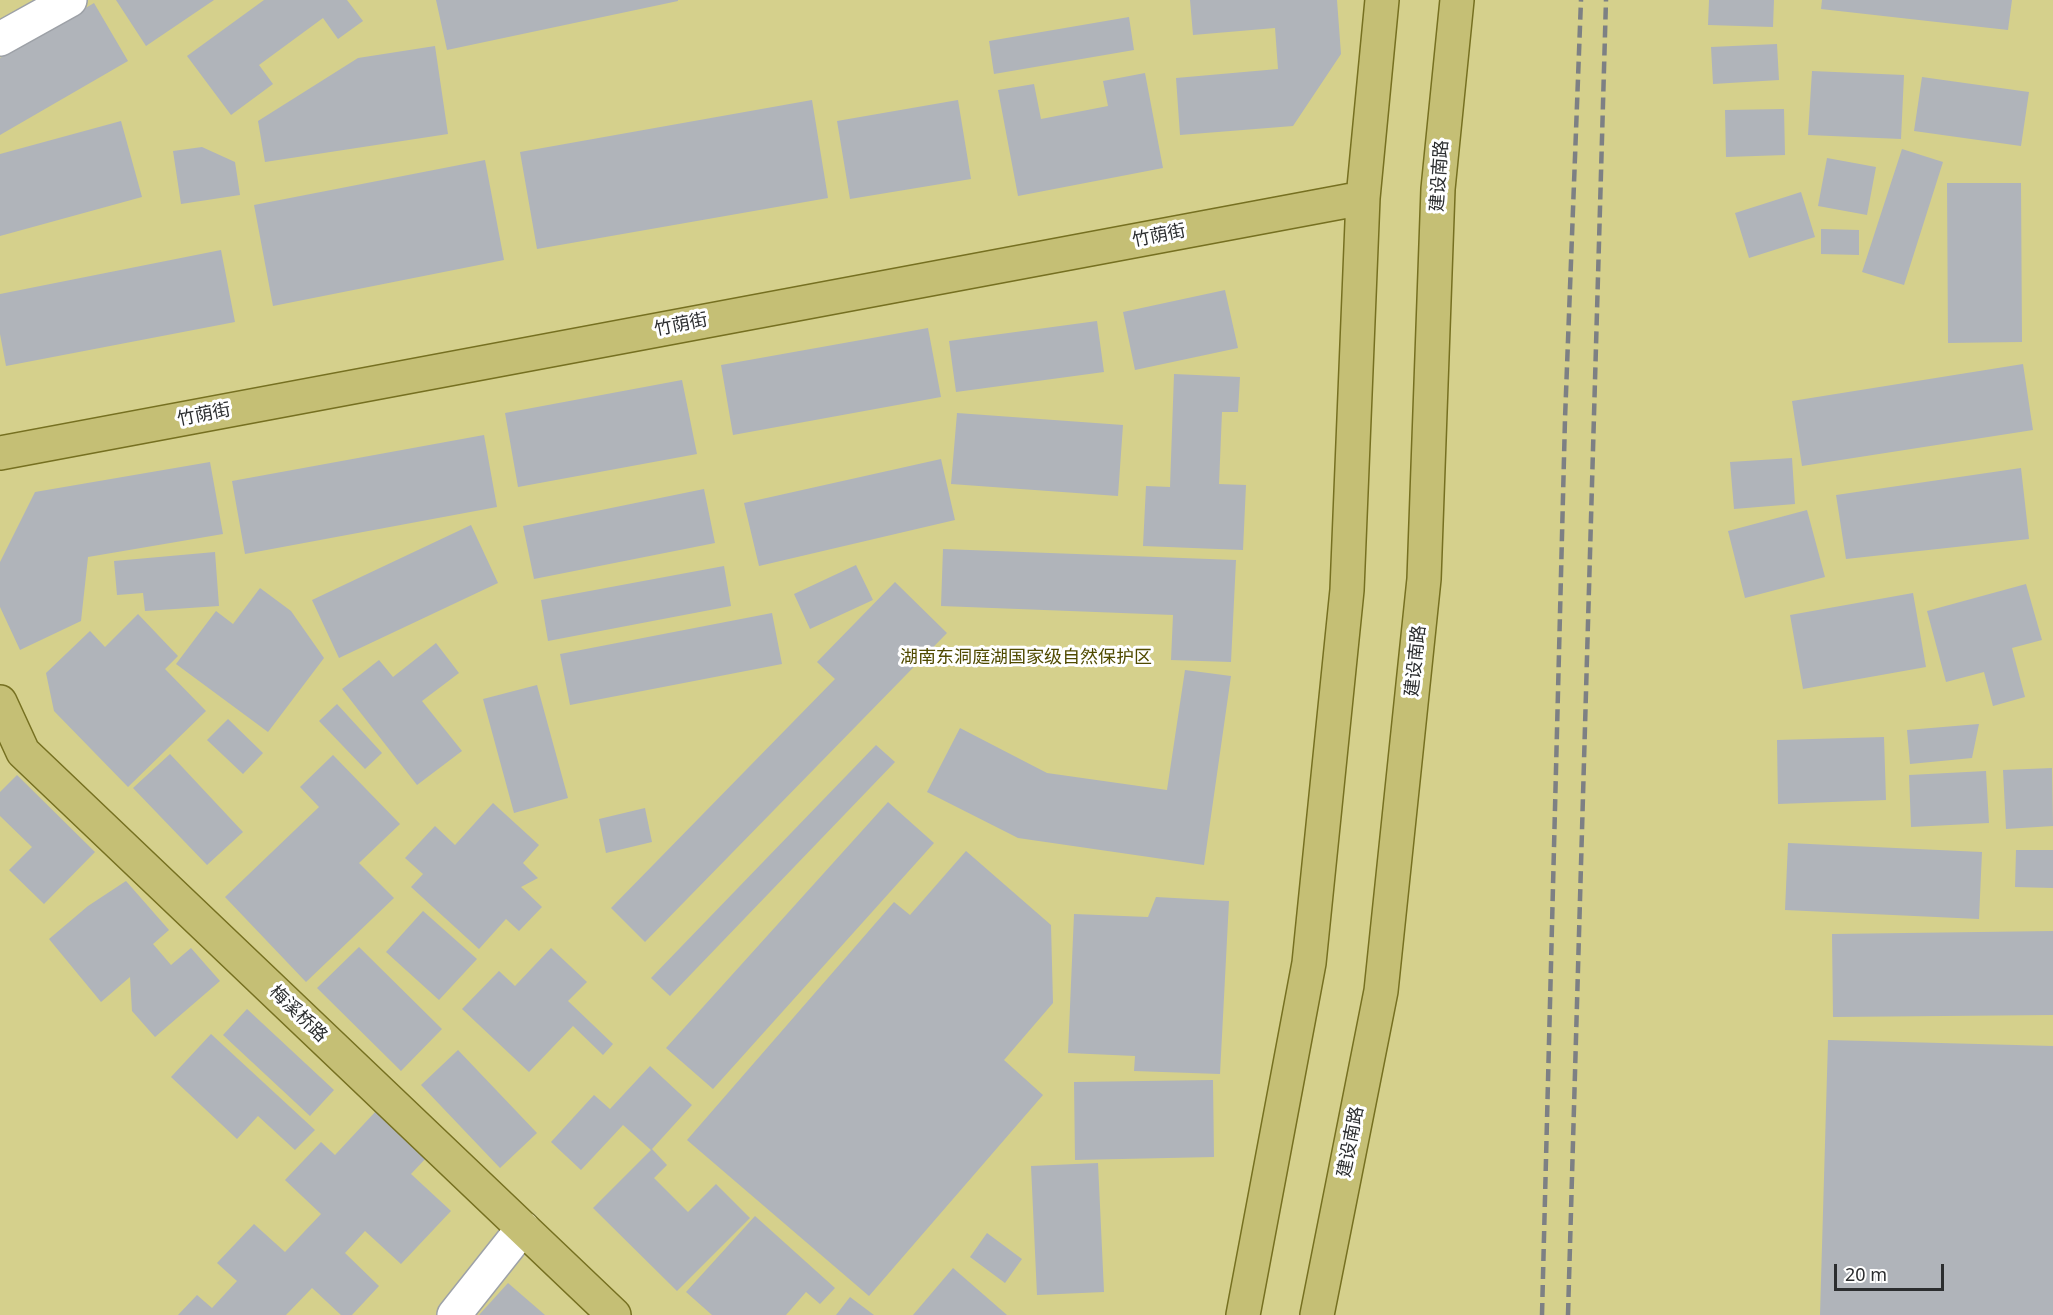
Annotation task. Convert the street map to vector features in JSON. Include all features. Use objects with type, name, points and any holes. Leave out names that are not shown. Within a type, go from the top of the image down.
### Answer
[{"type":"main road","points":[[1242,1315],[1309,963],[1347,590],[1363,198],[1382,0]]},
{"type":"main road","name":"建设南路","points":[[1317,1315],[1382,991],[1424,579],[1438,189],[1457,0]]},
{"type":"main road","name":"竹荫街","points":[[0,453],[1363,198]]},
{"type":"main road","name":"梅溪桥路","points":[[4,723],[23,752],[614,1315]]},
{"type":"street","points":[[0,39],[70,0]]},
{"type":"street","points":[[454,1315],[523,1228]]},
{"type":"green space","name":"湖南东洞庭湖国家级自然保护区","points":[[0,0],[2053,0],[2053,1315],[0,1315]]},
{"type":"building","points":[[116,0],[214,0],[146,46]]},
{"type":"building","points":[[264,0],[347,0],[363,21],[338,39],[323,18],[259,65],[273,84],[231,115],[187,56]]},
{"type":"building","points":[[436,0],[678,0],[678,1],[447,50]]},
{"type":"building","points":[[1190,0],[1337,0],[1341,54],[1293,126],[1180,135],[1176,78],[1278,69],[1275,28],[1193,35]]},
{"type":"building","points":[[1709,0],[1774,0],[1773,27],[1708,25]]},
{"type":"building","points":[[1822,0],[2012,0],[2008,30],[1821,9]]},
{"type":"building","points":[[94,3],[128,61],[0,135],[0,58]]},
{"type":"building","points":[[1129,17],[1134,50],[994,74],[989,41]]},
{"type":"building","points":[[1777,44],[1779,80],[1713,84],[1711,47]]},
{"type":"building","points":[[435,46],[448,134],[265,162],[258,121],[358,58]]},
{"type":"building","points":[[1812,71],[1904,75],[1901,139],[1808,135]]},
{"type":"building","points":[[1145,73],[1163,168],[1018,196],[998,90],[1034,84],[1041,119],[1108,106],[1103,81]]},
{"type":"building","points":[[1922,77],[2029,92],[2021,146],[1914,131]]},
{"type":"building","points":[[812,100],[828,198],[537,249],[520,152]]},
{"type":"building","points":[[958,100],[971,179],[850,199],[837,121]]},
{"type":"building","points":[[1784,109],[1785,155],[1726,157],[1725,110]]},
{"type":"building","points":[[121,121],[142,197],[0,236],[0,154]]},
{"type":"building","points":[[202,147],[235,162],[240,195],[181,204],[173,151]]},
{"type":"building","points":[[1902,149],[1943,162],[1904,285],[1862,272]]},
{"type":"building","points":[[1827,158],[1876,167],[1867,215],[1818,206]]},
{"type":"building","points":[[485,160],[504,260],[273,306],[254,205]]},
{"type":"building","points":[[1947,183],[2021,183],[2022,342],[1948,343]]},
{"type":"building","points":[[1801,192],[1815,237],[1749,258],[1735,213]]},
{"type":"building","points":[[1821,229],[1859,230],[1859,255],[1821,254]]},
{"type":"building","points":[[221,250],[235,322],[6,366],[0,334],[0,294]]},
{"type":"building","points":[[1225,290],[1238,348],[1135,370],[1123,312]]},
{"type":"building","points":[[1097,321],[1104,372],[956,392],[949,341]]},
{"type":"building","points":[[928,328],[941,397],[733,435],[721,365]]},
{"type":"building","points":[[2023,364],[2033,430],[1802,466],[1792,401]]},
{"type":"building","points":[[1174,374],[1240,377],[1238,412],[1222,412],[1219,484],[1246,485],[1243,550],[1143,546],[1146,486],[1170,487]]},
{"type":"building","points":[[682,380],[697,454],[518,487],[505,413]]},
{"type":"building","points":[[957,413],[1123,425],[1118,496],[951,484]]},
{"type":"building","points":[[484,435],[497,507],[245,554],[232,481]]},
{"type":"building","points":[[1792,458],[1795,504],[1734,509],[1730,462]]},
{"type":"building","points":[[941,459],[955,520],[759,566],[744,503]]},
{"type":"building","points":[[210,462],[223,534],[88,557],[81,621],[20,650],[0,607],[0,562],[35,492]]},
{"type":"building","points":[[2021,468],[2029,539],[1846,559],[1836,495]]},
{"type":"building","points":[[704,489],[715,543],[534,579],[523,526]]},
{"type":"building","points":[[1807,510],[1825,577],[1745,598],[1728,531]]},
{"type":"building","points":[[471,525],[498,583],[339,658],[312,600]]},
{"type":"building","points":[[943,549],[1236,560],[1231,662],[1171,660],[1173,615],[941,606]]},
{"type":"building","points":[[215,552],[219,606],[145,611],[143,593],[117,595],[114,561]]},
{"type":"building","points":[[856,565],[873,600],[810,629],[794,594]]},
{"type":"building","points":[[724,566],[731,606],[548,641],[541,600]]},
{"type":"building","points":[[895,582],[947,633],[645,942],[611,908],[835,679],[817,662]]},
{"type":"building","points":[[2026,584],[2042,640],[2012,648],[2025,697],[1993,706],[1984,672],[1946,682],[1927,611]]},
{"type":"building","points":[[260,588],[291,611],[324,658],[268,732],[176,664],[216,611],[233,624]]},
{"type":"building","points":[[1913,593],[1926,667],[1803,689],[1790,615]]},
{"type":"building","points":[[772,613],[782,664],[570,705],[560,654]]},
{"type":"building","points":[[138,614],[178,656],[165,669],[206,711],[128,787],[54,711],[46,673],[90,631],[105,647]]},
{"type":"building","points":[[436,643],[459,673],[422,701],[462,751],[417,785],[342,689],[379,660],[393,677]]},
{"type":"building","points":[[1185,670],[1231,676],[1204,865],[1018,838],[927,792],[960,728],[1047,773],[1167,790]]},
{"type":"building","points":[[537,685],[568,798],[514,813],[483,699]]},
{"type":"building","points":[[337,704],[382,753],[365,769],[319,721]]},
{"type":"building","points":[[228,719],[263,753],[243,774],[207,740]]},
{"type":"building","points":[[1979,724],[1972,758],[1910,764],[1907,730]]},
{"type":"building","points":[[1884,737],[1886,800],[1778,804],[1777,740]]},
{"type":"building","points":[[876,745],[895,762],[670,996],[651,978]]},
{"type":"building","points":[[170,754],[243,832],[207,865],[133,788]]},
{"type":"building","points":[[333,755],[400,824],[359,863],[394,898],[306,982],[225,897],[319,807],[300,787]]},
{"type":"building","points":[[2052,768],[2053,826],[2006,829],[2003,770]]},
{"type":"building","points":[[1986,771],[1989,823],[1911,827],[1909,775]]},
{"type":"building","points":[[17,775],[95,852],[44,904],[9,870],[32,847],[0,816],[0,792]]},
{"type":"building","points":[[888,802],[934,843],[713,1089],[666,1048]]},
{"type":"building","points":[[493,803],[539,845],[523,863],[538,878],[521,887],[542,907],[519,931],[506,919],[479,949],[411,887],[423,874],[405,858],[435,826],[455,845]]},
{"type":"building","points":[[645,808],[652,842],[606,853],[599,819]]},
{"type":"building","points":[[1788,843],[1982,852],[1979,919],[1785,910]]},
{"type":"building","points":[[2016,850],[2053,850],[2053,888],[2015,887]]},
{"type":"building","points":[[966,851],[1051,925],[1053,1003],[1004,1060],[1043,1095],[869,1296],[687,1140],[894,902],[910,915]]},
{"type":"building","points":[[126,881],[169,930],[153,944],[171,965],[191,948],[220,981],[155,1037],[132,1011],[130,977],[101,1002],[49,939],[88,906]]},
{"type":"building","points":[[1156,897],[1229,901],[1220,1074],[1134,1071],[1135,1056],[1068,1053],[1074,914],[1148,917]]},
{"type":"building","points":[[423,911],[477,959],[439,1000],[386,952]]},
{"type":"building","points":[[2053,931],[2053,1015],[1833,1017],[1832,934]]},
{"type":"building","points":[[359,947],[442,1029],[401,1071],[317,988]]},
{"type":"building","points":[[551,948],[587,982],[568,1001],[613,1044],[603,1055],[573,1026],[529,1072],[462,1009],[499,971],[515,986]]},
{"type":"building","points":[[247,1009],[334,1090],[310,1116],[223,1035]]},
{"type":"building","points":[[211,1034],[315,1130],[295,1150],[258,1116],[237,1139],[171,1077]]},
{"type":"building","points":[[1828,1040],[2053,1046],[2053,1315],[1820,1315]]},
{"type":"building","points":[[458,1050],[537,1133],[500,1168],[421,1085]]},
{"type":"building","points":[[650,1066],[692,1105],[652,1149],[667,1165],[654,1178],[688,1212],[716,1184],[750,1218],[677,1291],[593,1208],[651,1150],[623,1125],[581,1170],[551,1142],[594,1095],[610,1109]]},
{"type":"building","points":[[1213,1080],[1214,1157],[1075,1160],[1074,1082]]},
{"type":"building","points":[[377,1110],[427,1157],[411,1174],[451,1211],[401,1264],[365,1231],[345,1253],[379,1286],[352,1315],[341,1315],[312,1288],[286,1315],[178,1315],[197,1295],[212,1308],[237,1281],[217,1263],[254,1224],[285,1252],[321,1214],[285,1180],[321,1142],[335,1155]]},
{"type":"building","points":[[1098,1163],[1104,1292],[1037,1295],[1031,1166]]},
{"type":"building","points":[[755,1216],[835,1288],[820,1304],[806,1292],[786,1315],[712,1315],[686,1292]]},
{"type":"building","points":[[987,1233],[1022,1259],[1005,1283],[970,1257]]},
{"type":"building","points":[[953,1268],[1007,1315],[913,1315]]},
{"type":"building","points":[[508,1283],[545,1315],[479,1315]]},
{"type":"building","points":[[850,1297],[874,1315],[836,1315]]},
{"type":"railway","points":[[1542,1315],[1565,419],[1581,0]]},
{"type":"railway","points":[[1568,1315],[1606,0]]}]
